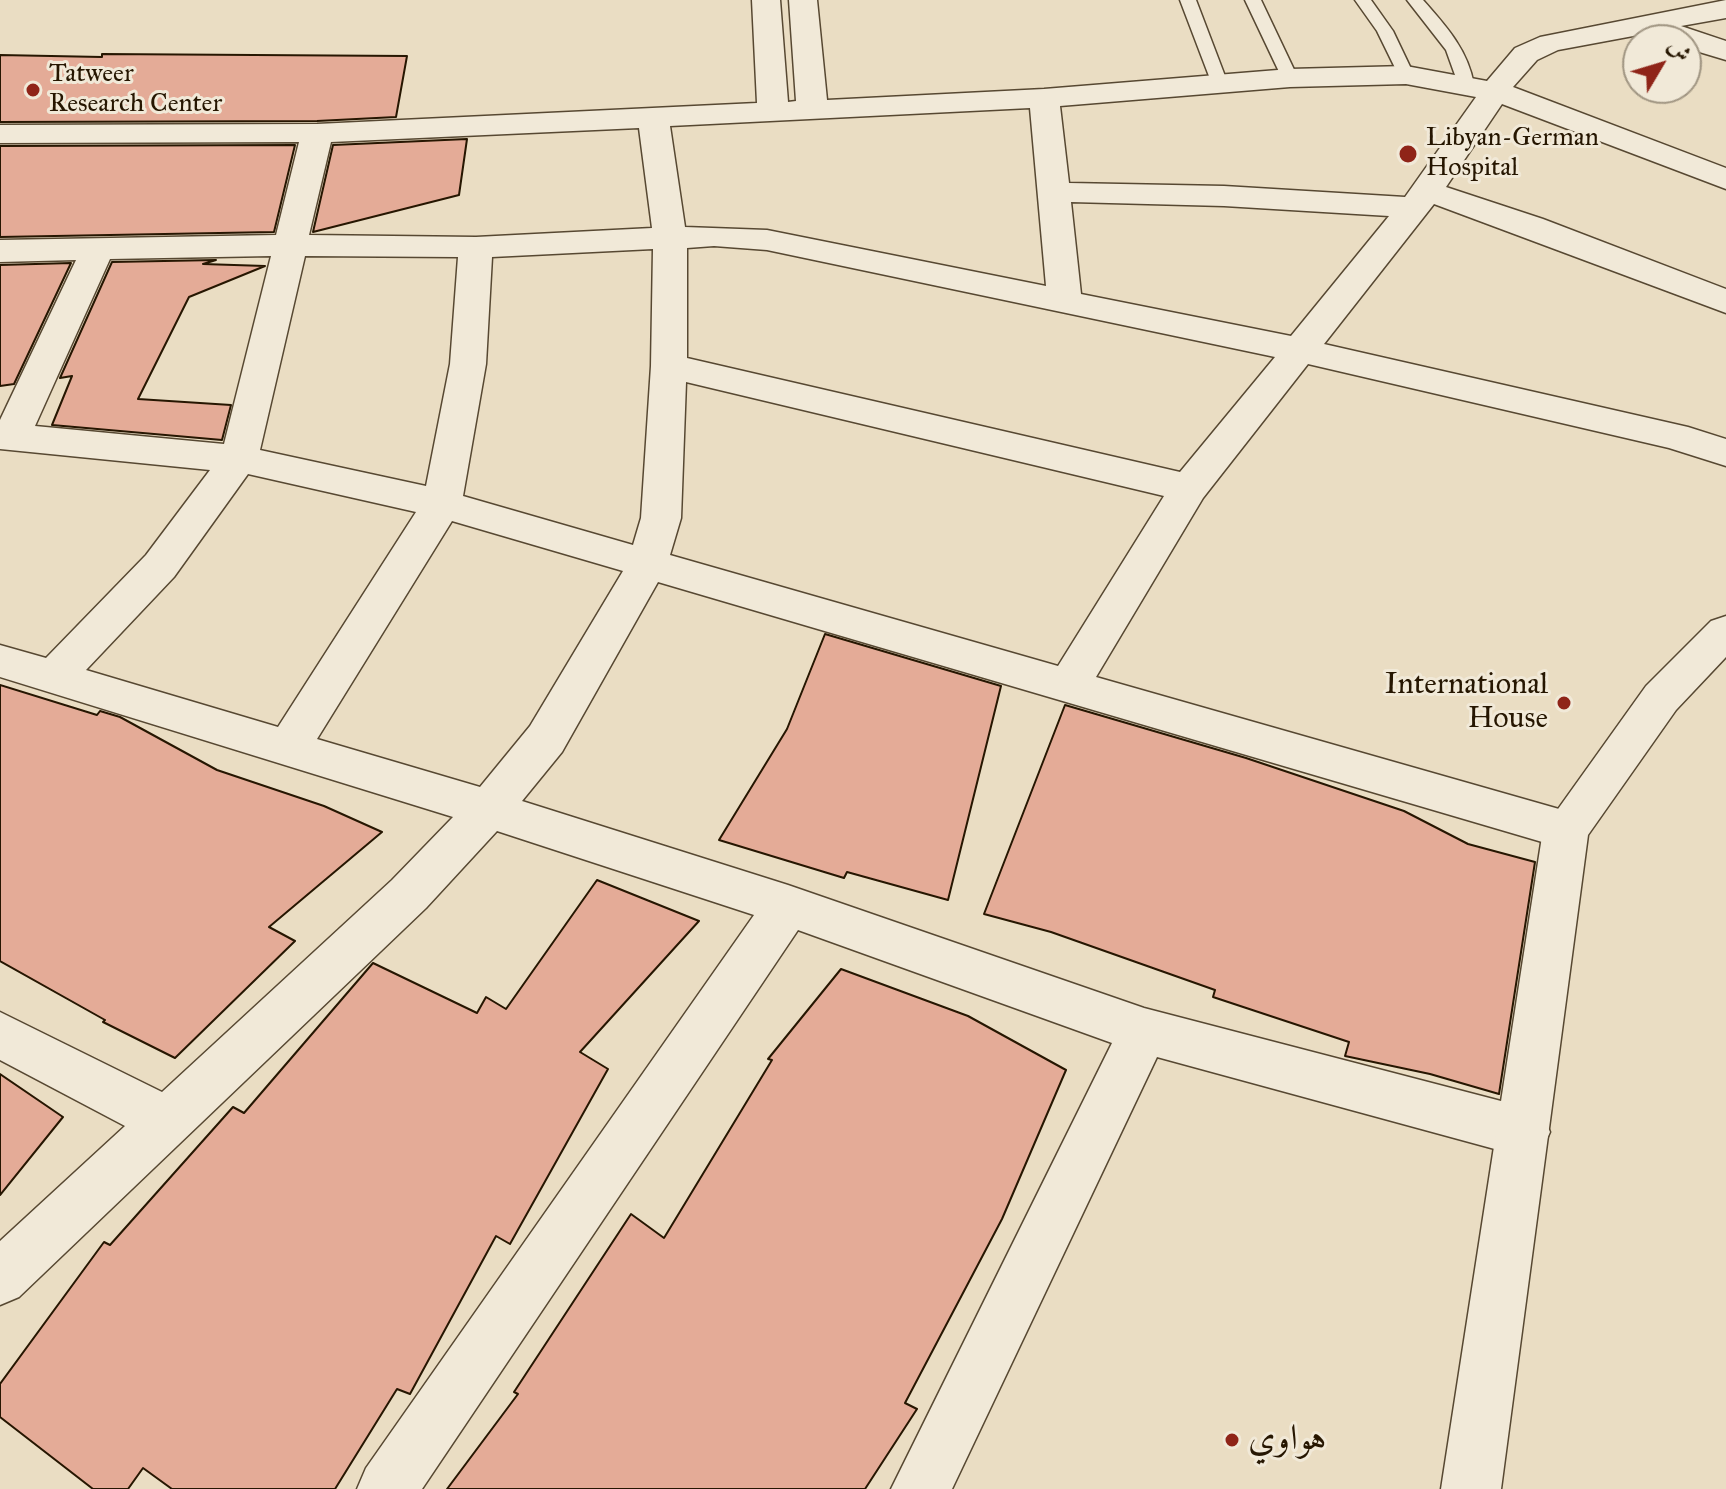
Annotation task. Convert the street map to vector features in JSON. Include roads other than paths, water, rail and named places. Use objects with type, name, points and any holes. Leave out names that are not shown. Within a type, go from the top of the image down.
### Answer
[{"type":"street","points":[[766,0],[773,112]]},
{"type":"street","points":[[803,0],[812,110]]},
{"type":"street","points":[[1644,24],[1726,9]]},
{"type":"street","points":[[1067,688],[1189,488],[1420,200],[1482,88],[1509,71],[1526,54],[1550,43],[1622,28]]},
{"type":"street","points":[[1702,43],[1726,51]]},
{"type":"street","points":[[0,134],[317,133],[1044,98],[1290,78],[1406,75],[1482,88],[1726,179]]},
{"type":"street","points":[[1044,98],[1065,303]]},
{"type":"street","points":[[0,1278],[409,894],[489,809],[546,739],[648,563],[661,518],[669,366],[670,239],[653,118]]},
{"type":"street","points":[[54,677],[160,566],[239,459],[317,133]]},
{"type":"street","points":[[1055,192],[1420,200],[1531,226],[1726,302]]},
{"type":"street","points":[[0,251],[289,245],[476,247],[714,236],[767,240],[1300,350],[1675,436],[1726,453]]},
{"type":"street","points":[[288,748],[442,504],[468,364],[476,247]]},
{"type":"street","points":[[97,251],[5,436],[239,459],[442,504],[1067,688],[1566,830]]},
{"type":"street","points":[[669,366],[1189,488]]},
{"type":"street","points":[[1471,1489],[1566,830],[1661,698],[1694,661],[1726,632]]},
{"type":"street","points":[[0,661],[489,809],[788,906],[1144,1031],[1524,1132]]},
{"type":"street","points":[[387,1489],[788,906]]},
{"type":"street","points":[[921,1489],[1144,1031]]},
{"type":"street","points":[[0,1035],[165,1120]]},
{"type":"lane","points":[[1188,0],[1220,84]]},
{"type":"lane","points":[[1253,0],[1290,78]]},
{"type":"lane","points":[[1363,0],[1391,40],[1406,75]]},
{"type":"lane","points":[[1415,0],[1482,88]]},
{"type":"place","name":"Tatweer Research Center","points":[[33,90]]},
{"type":"place","name":"Libyan-German Hospital","points":[[1408,154]]},
{"type":"place","name":"International House","points":[[1564,703]]},
{"type":"place","name":"هواوي","points":[[1232,1440]]}]
